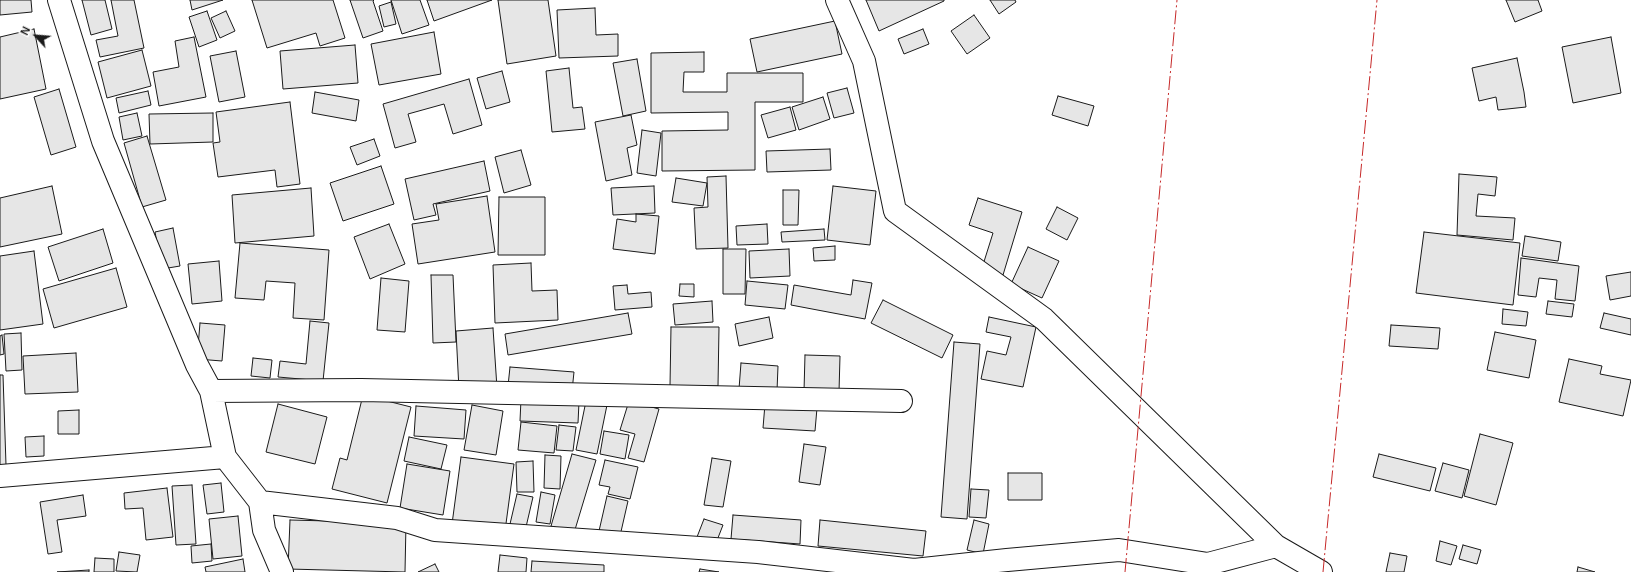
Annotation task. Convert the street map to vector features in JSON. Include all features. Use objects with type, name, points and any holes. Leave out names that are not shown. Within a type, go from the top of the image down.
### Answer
[{"type":"street","points":[[60,0],[103,141],[197,365],[211,392],[225,457],[260,502],[264,530],[282,572]]},
{"type":"street","points":[[837,0],[864,61],[895,211],[1044,319],[1276,546],[1321,572]]},
{"type":"street","points":[[211,392],[361,390],[901,401]]},
{"type":"street","points":[[0,476],[225,457]]},
{"type":"street","points":[[260,502],[397,518],[435,530],[758,552],[914,570],[1119,550],[1208,564],[1276,546]]},
{"type":"building","points":[[0,0],[31,0],[32,12],[0,15]]},
{"type":"building","points":[[82,0],[105,0],[112,29],[91,35]]},
{"type":"building","points":[[111,0],[134,0],[144,48],[100,57],[96,40],[118,36]]},
{"type":"building","points":[[190,0],[223,0],[192,10]]},
{"type":"building","points":[[252,0],[333,0],[345,38],[320,46],[316,33],[267,48]]},
{"type":"building","points":[[350,0],[374,0],[373,1],[383,31],[363,38]]},
{"type":"building","points":[[391,0],[420,0],[429,25],[402,34]]},
{"type":"building","points":[[427,0],[492,0],[434,21]]},
{"type":"building","points":[[498,0],[548,0],[556,56],[507,64]]},
{"type":"building","points":[[866,0],[944,0],[944,1],[879,31]]},
{"type":"building","points":[[990,0],[1015,0],[1016,2],[999,14]]},
{"type":"building","points":[[1506,0],[1538,0],[1542,11],[1515,22]]},
{"type":"building","points":[[391,2],[396,24],[384,27],[379,6]]},
{"type":"building","points":[[595,8],[596,35],[618,34],[618,56],[559,58],[557,10]]},
{"type":"building","points":[[207,11],[217,40],[199,47],[189,17]]},
{"type":"building","points":[[226,11],[235,31],[220,38],[211,18]]},
{"type":"building","points":[[974,15],[990,38],[967,54],[951,31]]},
{"type":"building","points":[[835,21],[842,54],[757,72],[750,39]]},
{"type":"building","points":[[34,29],[46,89],[0,99],[0,37]]},
{"type":"building","points":[[923,29],[929,44],[904,54],[898,39]]},
{"type":"building","points":[[434,32],[441,74],[379,85],[371,44]]},
{"type":"building","points":[[194,37],[206,97],[159,106],[153,72],[179,67],[175,41]]},
{"type":"building","points":[[1611,37],[1621,93],[1573,103],[1562,47]]},
{"type":"building","points":[[355,45],[358,83],[283,89],[280,51]]},
{"type":"building","points":[[142,50],[151,86],[107,98],[98,62]]},
{"type":"building","points":[[236,51],[245,97],[219,102],[210,56]]},
{"type":"building","points":[[704,52],[704,72],[684,72],[683,92],[727,92],[727,73],[803,73],[803,102],[755,102],[755,170],[662,171],[662,131],[728,130],[728,112],[651,113],[651,53]]},
{"type":"building","points":[[1517,58],[1526,107],[1498,110],[1496,97],[1479,101],[1472,68]]},
{"type":"building","points":[[637,59],[646,111],[623,116],[613,63]]},
{"type":"building","points":[[569,68],[573,108],[582,107],[585,129],[552,132],[546,71]]},
{"type":"building","points":[[502,71],[510,102],[486,109],[477,78]]},
{"type":"building","points":[[469,79],[482,125],[453,134],[444,104],[408,114],[416,142],[395,148],[383,104]]},
{"type":"building","points":[[847,88],[854,113],[834,118],[827,93]]},
{"type":"building","points":[[59,89],[76,147],[51,155],[34,97]]},
{"type":"building","points":[[148,91],[151,105],[119,113],[116,98]]},
{"type":"building","points":[[315,92],[359,100],[356,121],[312,113]]},
{"type":"building","points":[[1058,96],[1094,106],[1088,126],[1052,115]]},
{"type":"building","points":[[823,97],[830,119],[799,130],[792,107]]},
{"type":"building","points":[[290,102],[300,184],[277,187],[275,170],[218,177],[213,143],[220,142],[216,112]]},
{"type":"building","points":[[790,107],[796,130],[768,138],[761,115]]},
{"type":"building","points":[[137,113],[142,136],[123,140],[119,117]]},
{"type":"building","points":[[213,113],[213,142],[150,144],[149,114]]},
{"type":"building","points":[[631,115],[637,145],[627,148],[632,175],[606,181],[595,122]]},
{"type":"building","points":[[642,130],[661,133],[656,176],[637,173]]},
{"type":"building","points":[[147,136],[166,200],[142,207],[124,143]]},
{"type":"building","points":[[374,139],[380,156],[357,165],[350,147]]},
{"type":"building","points":[[830,149],[831,170],[767,172],[766,151]]},
{"type":"building","points":[[521,150],[531,185],[504,193],[495,157]]},
{"type":"building","points":[[484,161],[490,191],[433,204],[436,215],[414,220],[405,179]]},
{"type":"building","points":[[381,166],[394,204],[343,221],[330,183]]},
{"type":"building","points":[[1459,174],[1497,177],[1495,196],[1478,194],[1476,216],[1515,218],[1513,240],[1457,235]]},
{"type":"building","points":[[726,176],[728,248],[696,249],[694,208],[708,207],[707,177]]},
{"type":"building","points":[[676,178],[707,183],[703,206],[672,202]]},
{"type":"building","points":[[52,186],[62,234],[0,247],[0,198]]},
{"type":"building","points":[[654,186],[655,213],[613,215],[611,188]]},
{"type":"building","points":[[833,186],[876,191],[870,245],[827,240]]},
{"type":"building","points":[[311,188],[314,236],[235,243],[232,195]]},
{"type":"building","points":[[783,190],[799,190],[798,225],[783,225]]},
{"type":"building","points":[[487,196],[495,252],[418,264],[412,224],[439,220],[436,204]]},
{"type":"building","points":[[499,197],[545,197],[545,255],[498,255]]},
{"type":"building","points":[[978,198],[1022,212],[1003,275],[982,268],[993,233],[969,225]]},
{"type":"building","points":[[1057,207],[1078,218],[1067,240],[1046,229]]},
{"type":"building","points":[[636,214],[659,216],[655,254],[613,249],[617,219],[636,222]]},
{"type":"building","points":[[389,224],[405,264],[370,279],[354,237]]},
{"type":"building","points":[[767,224],[768,244],[737,245],[736,226]]},
{"type":"building","points":[[173,228],[180,266],[162,269],[155,232]]},
{"type":"building","points":[[103,229],[113,263],[59,281],[48,247]]},
{"type":"building","points":[[824,229],[825,240],[782,242],[781,232]]},
{"type":"building","points":[[1424,232],[1520,243],[1513,305],[1416,293]]},
{"type":"building","points":[[1525,236],[1561,242],[1558,261],[1522,256]]},
{"type":"building","points":[[240,243],[329,250],[324,320],[293,318],[295,283],[266,281],[264,300],[235,298]]},
{"type":"building","points":[[835,246],[835,260],[814,261],[813,248]]},
{"type":"building","points":[[1028,247],[1059,261],[1042,298],[1011,284]]},
{"type":"building","points":[[723,249],[746,249],[745,294],[723,294]]},
{"type":"building","points":[[789,249],[790,276],[750,278],[749,251]]},
{"type":"building","points":[[34,251],[43,324],[0,330],[0,256]]},
{"type":"building","points":[[1521,258],[1579,266],[1575,301],[1555,299],[1557,280],[1539,278],[1536,297],[1518,295]]},
{"type":"building","points":[[219,261],[222,301],[192,304],[188,264]]},
{"type":"building","points":[[531,263],[532,291],[557,290],[558,320],[495,323],[493,265]]},
{"type":"building","points":[[116,268],[127,307],[54,328],[43,289]]},
{"type":"building","points":[[1631,272],[1631,296],[1610,300],[1606,276]]},
{"type":"building","points":[[431,275],[453,275],[456,342],[433,343]]},
{"type":"building","points":[[381,278],[409,281],[405,332],[377,330]]},
{"type":"building","points":[[853,280],[872,283],[865,319],[791,305],[794,285],[851,295]]},
{"type":"building","points":[[747,281],[788,285],[785,309],[745,305]]},
{"type":"building","points":[[680,284],[694,284],[694,297],[679,296]]},
{"type":"building","points":[[627,285],[628,294],[651,292],[652,307],[615,310],[613,286]]},
{"type":"building","points":[[883,300],[953,335],[942,358],[871,323]]},
{"type":"building","points":[[712,301],[713,322],[675,325],[673,304]]},
{"type":"building","points":[[1548,301],[1574,304],[1572,317],[1546,314]]},
{"type":"building","points":[[1503,309],[1528,312],[1526,326],[1502,324]]},
{"type":"building","points":[[628,313],[632,334],[508,355],[505,334]]},
{"type":"building","points":[[1604,313],[1631,319],[1631,335],[1600,328]]},
{"type":"building","points":[[769,317],[773,338],[739,346],[735,324]]},
{"type":"building","points":[[989,317],[1036,327],[1023,387],[981,379],[987,351],[1006,355],[1011,337],[986,332]]},
{"type":"building","points":[[310,321],[329,323],[323,381],[278,377],[280,361],[306,364]]},
{"type":"building","points":[[200,323],[225,325],[222,361],[197,359]]},
{"type":"building","points":[[1391,325],[1440,328],[1438,349],[1389,346]]},
{"type":"building","points":[[671,327],[719,327],[718,386],[670,386]]},
{"type":"building","points":[[493,328],[497,388],[459,390],[456,331]]},
{"type":"building","points":[[1495,332],[1536,340],[1529,378],[1487,370]]},
{"type":"building","points":[[21,333],[22,370],[6,371],[4,334]]},
{"type":"building","points":[[2,335],[4,354],[0,355],[0,336]]},
{"type":"building","points":[[954,342],[980,344],[967,519],[941,517]]},
{"type":"building","points":[[76,353],[78,392],[25,394],[23,356]]},
{"type":"building","points":[[805,355],[840,356],[839,392],[804,391]]},
{"type":"building","points":[[253,358],[272,360],[270,378],[251,376]]},
{"type":"building","points":[[1569,359],[1602,366],[1600,374],[1631,380],[1623,416],[1559,402]]},
{"type":"building","points":[[741,363],[778,366],[777,391],[739,389]]},
{"type":"building","points":[[510,367],[574,372],[572,391],[508,386]]},
{"type":"building","points":[[0,375],[3,375],[6,465],[0,465]]},
{"type":"building","points":[[363,395],[411,407],[387,503],[332,489],[340,458],[347,460]]},
{"type":"building","points":[[521,399],[579,402],[578,423],[520,421]]},
{"type":"building","points":[[586,401],[607,405],[597,454],[576,450]]},
{"type":"building","points":[[629,401],[659,409],[644,462],[628,458],[635,434],[620,430]]},
{"type":"building","points":[[278,404],[327,417],[315,464],[266,452]]},
{"type":"building","points":[[765,404],[817,408],[815,431],[763,428]]},
{"type":"building","points":[[472,405],[503,411],[496,455],[464,450]]},
{"type":"building","points":[[416,406],[466,410],[464,439],[414,436]]},
{"type":"building","points":[[79,410],[79,434],[58,434],[58,411]]},
{"type":"building","points":[[521,422],[557,426],[554,453],[518,450]]},
{"type":"building","points":[[559,425],[576,427],[573,451],[556,450]]},
{"type":"building","points":[[604,431],[629,435],[625,459],[600,454]]},
{"type":"building","points":[[1480,434],[1513,443],[1496,505],[1464,496]]},
{"type":"building","points":[[44,436],[44,456],[26,457],[25,437]]},
{"type":"building","points":[[409,437],[447,445],[441,469],[404,461]]},
{"type":"building","points":[[804,444],[826,447],[820,485],[799,482]]},
{"type":"building","points":[[572,454],[596,460],[574,533],[551,526]]},
{"type":"building","points":[[1379,454],[1436,468],[1430,491],[1373,477]]},
{"type":"building","points":[[545,455],[561,456],[560,489],[544,488]]},
{"type":"building","points":[[461,457],[514,464],[505,531],[452,524]]},
{"type":"building","points":[[712,458],[731,461],[723,507],[704,505]]},
{"type":"building","points":[[605,460],[638,467],[630,499],[608,494],[610,487],[599,485]]},
{"type":"building","points":[[533,461],[534,492],[517,492],[516,462]]},
{"type":"building","points":[[1443,463],[1469,470],[1462,498],[1435,491]]},
{"type":"building","points":[[407,464],[450,471],[443,515],[400,508]]},
{"type":"building","points":[[1008,473],[1042,473],[1042,500],[1008,500]]},
{"type":"building","points":[[221,483],[224,512],[207,514],[203,485]]},
{"type":"building","points":[[192,485],[196,544],[176,545],[172,486]]},
{"type":"building","points":[[167,488],[173,537],[146,540],[143,508],[125,509],[124,493]]},
{"type":"building","points":[[971,489],[989,490],[986,518],[969,517]]},
{"type":"building","points":[[541,492],[555,495],[550,524],[536,522]]},
{"type":"building","points":[[517,494],[533,497],[526,527],[510,524]]},
{"type":"building","points":[[83,495],[86,516],[57,520],[62,552],[48,554],[40,502]]},
{"type":"building","points":[[607,496],[628,501],[620,536],[599,531]]},
{"type":"building","points":[[733,515],[801,520],[800,544],[731,539]]},
{"type":"building","points":[[238,516],[242,556],[213,559],[209,519]]},
{"type":"building","points":[[704,519],[723,525],[716,543],[697,537]]},
{"type":"building","points":[[290,520],[406,523],[405,572],[288,569]]},
{"type":"building","points":[[820,520],[926,531],[923,556],[818,546]]},
{"type":"building","points":[[974,520],[989,524],[983,554],[967,550]]},
{"type":"building","points":[[1440,541],[1457,546],[1451,565],[1436,561]]},
{"type":"building","points":[[211,544],[212,561],[192,563],[191,546]]},
{"type":"building","points":[[1463,545],[1481,550],[1477,564],[1459,559]]},
{"type":"building","points":[[119,552],[140,555],[137,572],[116,571]]},
{"type":"building","points":[[1390,553],[1407,556],[1404,572],[1386,572]]},
{"type":"building","points":[[500,555],[527,558],[526,572],[498,572]]},
{"type":"building","points":[[95,558],[114,559],[114,572],[94,572]]},
{"type":"building","points":[[243,559],[245,572],[206,572],[205,567]]},
{"type":"building","points":[[532,561],[604,565],[604,572],[531,572]]},
{"type":"building","points":[[435,564],[439,572],[418,572]]},
{"type":"building","points":[[1578,567],[1595,572],[1577,572]]},
{"type":"building","points":[[700,569],[719,572],[699,572]]},
{"type":"building","points":[[89,570],[89,572],[57,572]]},
{"type":"power","points":[[1125,572],[1177,0]]},
{"type":"power","points":[[1323,572],[1377,0]]}]
